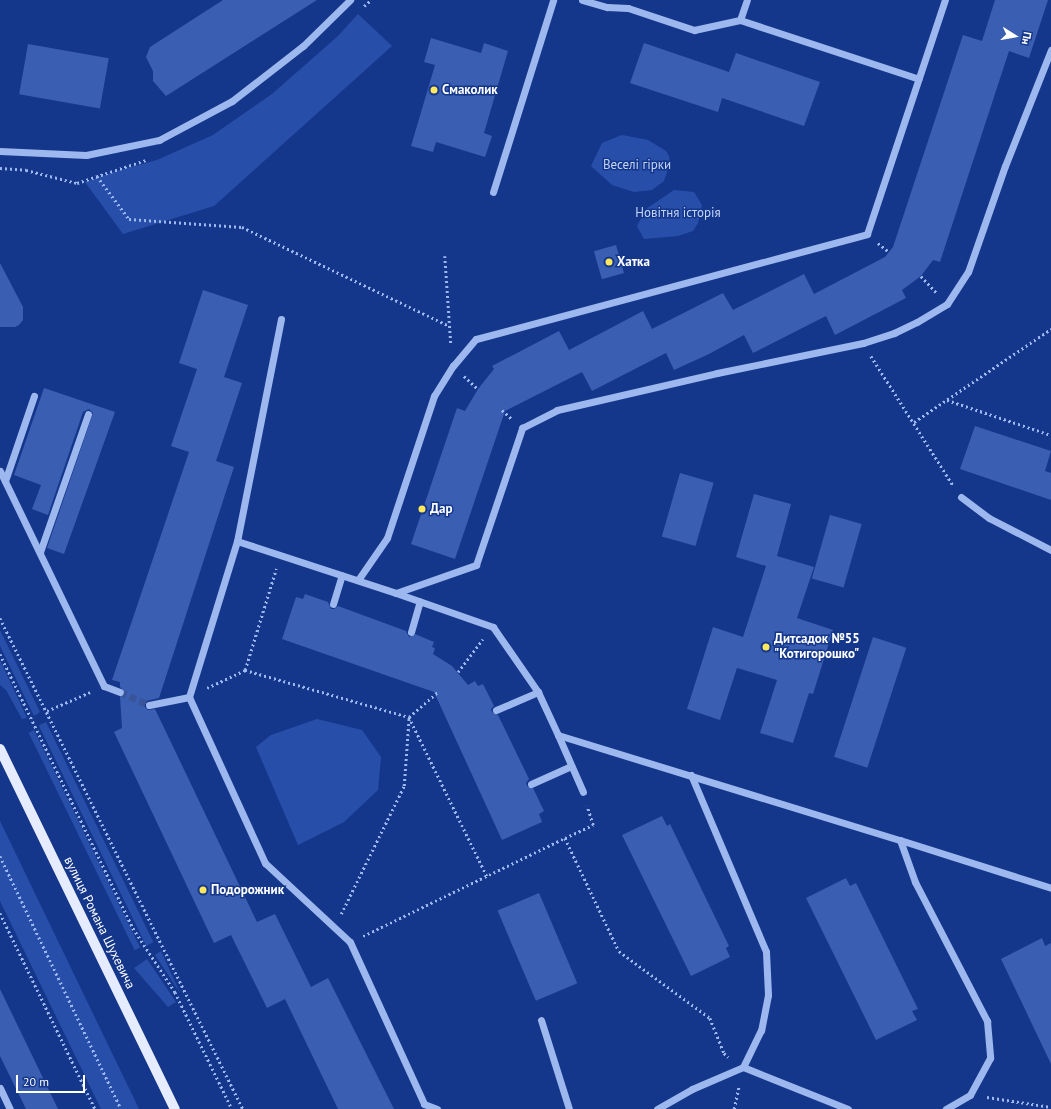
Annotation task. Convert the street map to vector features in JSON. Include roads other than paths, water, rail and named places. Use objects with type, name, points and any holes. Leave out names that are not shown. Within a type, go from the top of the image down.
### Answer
[{"type":"main road","name":"вулиця Романа Шухевича","points":[[0,748],[175,1109]]},
{"type":"street","points":[[0,151],[86,155],[159,140],[232,101],[303,46],[350,0]]},
{"type":"street","points":[[492,192],[553,0]]},
{"type":"street","points":[[582,0],[607,7],[628,8],[694,30],[740,20],[918,79]]},
{"type":"street","points":[[740,20],[747,0]]},
{"type":"street","points":[[358,580],[387,538],[434,396],[453,366],[476,339],[867,234],[945,0]]},
{"type":"street","points":[[396,593],[476,565],[522,428],[557,410],[652,387],[863,343],[894,333],[917,322],[947,304],[968,272],[1005,166],[1051,50]]},
{"type":"street","points":[[280,319],[237,541],[189,697],[265,863],[350,942],[422,1106],[438,1109]]},
{"type":"street","points":[[5,481],[34,396]]},
{"type":"street","points":[[40,552],[88,414]]},
{"type":"street","points":[[0,471],[104,686],[120,692]]},
{"type":"street","points":[[961,497],[989,518],[1051,550]]},
{"type":"street","points":[[237,541],[358,580],[493,627],[538,692],[583,792]]},
{"type":"street","points":[[333,604],[342,575]]},
{"type":"street","points":[[410,632],[420,601]]},
{"type":"street","points":[[496,710],[538,692]]},
{"type":"street","points":[[149,706],[189,697]]},
{"type":"street","points":[[558,735],[691,775],[1051,888]]},
{"type":"street","points":[[531,784],[571,766]]},
{"type":"street","points":[[657,1109],[692,1089],[743,1067],[761,1030],[768,995],[766,952],[691,775]]},
{"type":"street","points":[[900,840],[915,882],[987,1020],[990,1058],[970,1095],[946,1109]]},
{"type":"street","points":[[541,1020],[570,1109]]},
{"type":"street","points":[[743,1067],[848,1109]]},
{"type":"street","points":[[0,1088],[10,1109]]},
{"type":"tunnel","points":[[120,692],[149,705]]},
{"type":"place","name":"Смаколик","points":[[434,90]]},
{"type":"place","name":"Хатка","points":[[609,262]]},
{"type":"place","name":"Дар","points":[[422,509]]},
{"type":"place","name":"Дитсадок №55 \"Котигорошко\"","points":[[766,647]]},
{"type":"place","name":"Подорожник","points":[[203,890]]},
{"type":"park label","name":"Веселі гірки","points":[[637,165]]},
{"type":"park label","name":"Новітня історія","points":[[678,213]]}]
